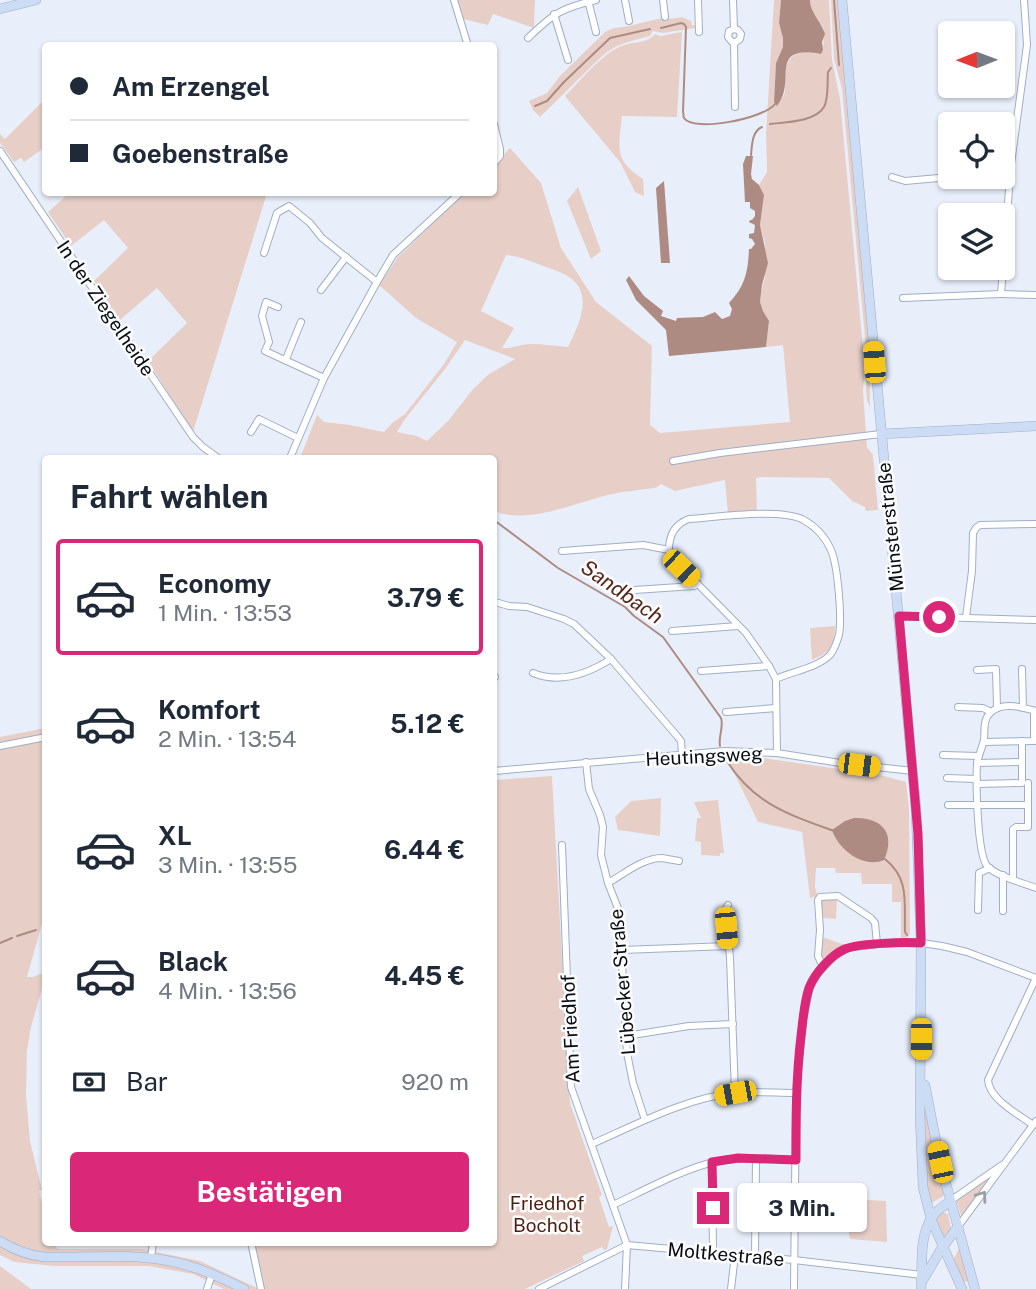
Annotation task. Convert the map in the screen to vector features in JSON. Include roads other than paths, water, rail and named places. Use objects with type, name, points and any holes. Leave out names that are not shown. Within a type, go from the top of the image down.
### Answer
[{"type":"main road","points":[[0,9],[36,0]]},
{"type":"main road","name":"Münsterstraße","points":[[842,0],[918,834],[923,1187],[930,1219],[962,1289]]},
{"type":"main road","points":[[881,434],[1036,426]]},
{"type":"main road","name":"Münsterstraße","points":[[921,1055],[932,1123],[950,1201],[975,1289]]},
{"type":"main road","points":[[930,1219],[950,1201]]},
{"type":"main road","name":"Münsterstraße","points":[[921,1282],[923,1246],[930,1219]]},
{"type":"main road","points":[[921,1282],[957,1228]]},
{"type":"main road","points":[[0,1241],[12,1249],[44,1257],[150,1258],[196,1267],[244,1289]]},
{"type":"main road","points":[[930,1265],[949,1262]]},
{"type":"street","points":[[454,0],[467,42]]},
{"type":"street","points":[[625,0],[629,21]]},
{"type":"street","points":[[663,0],[665,17]]},
{"type":"street","points":[[698,0],[699,32]]},
{"type":"street","points":[[733,0],[734,29],[740,32],[741,36],[734,42],[735,107]]},
{"type":"street","points":[[1015,134],[1027,45],[1024,0]]},
{"type":"street","points":[[528,38],[554,14],[591,1],[596,32]]},
{"type":"street","points":[[554,14],[568,60]]},
{"type":"street","points":[[1027,45],[1036,46]]},
{"type":"street","points":[[497,136],[500,149],[497,160]]},
{"type":"street","name":"In der Ziegelheide","points":[[0,151],[193,437],[214,455]]},
{"type":"street","points":[[892,177],[905,181],[938,178]]},
{"type":"street","points":[[291,455],[324,378],[393,255],[457,196]]},
{"type":"street","points":[[264,253],[277,213],[289,206],[310,223],[322,239],[377,282]]},
{"type":"street","points":[[321,290],[346,257]]},
{"type":"street","points":[[1000,294],[1002,280]]},
{"type":"street","points":[[903,298],[1036,295]]},
{"type":"street","points":[[278,307],[266,302],[262,316],[269,342],[265,351],[324,378]]},
{"type":"street","points":[[286,359],[301,322]]},
{"type":"street","points":[[251,432],[259,419],[298,438]]},
{"type":"street","points":[[673,461],[881,434]]},
{"type":"street","points":[[776,679],[821,662],[831,654],[839,634],[834,559],[822,534],[806,521],[785,514],[689,519],[677,526],[670,537],[669,550],[681,568],[753,642],[776,679],[777,753]]},
{"type":"street","points":[[966,617],[972,571],[973,533],[976,528],[980,525],[1036,524]]},
{"type":"street","points":[[562,551],[643,545],[669,550]]},
{"type":"street","points":[[620,592],[698,584]]},
{"type":"street","points":[[497,602],[509,607],[527,607],[574,624],[611,659],[681,741],[682,755]]},
{"type":"street","points":[[899,616],[1036,620]]},
{"type":"street","points":[[672,631],[738,626]]},
{"type":"street","points":[[533,673],[544,677],[580,674],[611,659]]},
{"type":"street","points":[[701,671],[769,666]]},
{"type":"street","points":[[977,670],[996,669],[994,710],[985,722],[984,742],[978,759],[978,806],[983,857],[990,868],[1036,888]]},
{"type":"street","points":[[1022,669],[1023,708]]},
{"type":"street","points":[[958,707],[994,710],[1008,706],[1035,711],[1034,741],[984,742]]},
{"type":"street","points":[[726,712],[776,708]]},
{"type":"street","points":[[0,746],[42,738]]},
{"type":"street","points":[[1013,879],[1013,829],[1028,827],[1029,783],[1022,762],[1022,741]]},
{"type":"street","name":"Heutingsweg","points":[[497,771],[725,751],[777,753],[913,771]]},
{"type":"street","points":[[943,755],[1022,762]]},
{"type":"street","name":"Lübecker Straße","points":[[586,762],[589,789],[603,828],[601,855],[619,911],[630,1070],[645,1120]]},
{"type":"street","points":[[947,778],[1029,783]]},
{"type":"street","points":[[948,805],[1028,805]]},
{"type":"street","name":"Am Friedhof","points":[[562,845],[571,1087],[627,1245]]},
{"type":"street","points":[[608,883],[632,868],[654,859],[679,862]]},
{"type":"street","points":[[978,911],[979,873],[990,868]]},
{"type":"street","points":[[1003,875],[1003,911]]},
{"type":"street","points":[[823,967],[818,956],[820,897],[838,896],[871,918],[875,923],[877,944]]},
{"type":"street","points":[[727,905],[725,910],[735,1093]]},
{"type":"street","points":[[794,1289],[796,1093],[803,1020],[810,986],[823,967],[846,948],[921,943],[967,953],[1036,978],[988,1080],[988,1087],[994,1096],[1034,1123],[957,1228]]},
{"type":"street","points":[[622,950],[728,946]]},
{"type":"street","points":[[626,1036],[690,1026],[733,1024]]},
{"type":"street","points":[[592,1144],[645,1120],[701,1100],[735,1093],[796,1093]]},
{"type":"street","points":[[613,1205],[712,1162],[738,1158],[796,1160]]},
{"type":"street","points":[[755,1256],[756,1159]]},
{"type":"street","points":[[712,1162],[713,1253]]},
{"type":"street","points":[[950,1201],[1007,1163]]},
{"type":"street","points":[[541,1289],[627,1245],[625,1289]]},
{"type":"street","name":"Moltkestraße","points":[[627,1245],[794,1260],[921,1282]]},
{"type":"street","points":[[150,1258],[152,1246]]},
{"type":"street","points":[[252,1246],[261,1289]]},
{"type":"street","points":[[731,1289],[735,1255]]},
{"type":"street","points":[[207,1289],[212,1274]]},
{"type":"waterway","points":[[834,0],[839,65]]},
{"type":"waterway","points":[[661,28],[681,23],[686,27],[684,118],[701,124],[730,122],[758,114],[775,104]]},
{"type":"waterway","points":[[535,106],[547,101],[610,38],[650,29]]},
{"type":"waterway","points":[[770,124],[800,120],[820,112],[826,103],[828,72],[831,68]]},
{"type":"waterway","points":[[751,155],[754,135],[762,127]]},
{"type":"waterway","name":"Sandbach","points":[[497,522],[558,568],[625,607],[663,637],[721,718],[720,746]]},
{"type":"waterway","name":"Sandbach","points":[[725,758],[747,786],[772,805],[834,831]]},
{"type":"waterway","name":"Sandbach","points":[[885,859],[899,875],[902,883],[907,935]]},
{"type":"waterway","points":[[17,936],[36,930]]},
{"type":"waterway","points":[[0,943],[12,938]]},
{"type":"park label","name":"Friedhof Bocholt","points":[[547,1214]]}]
